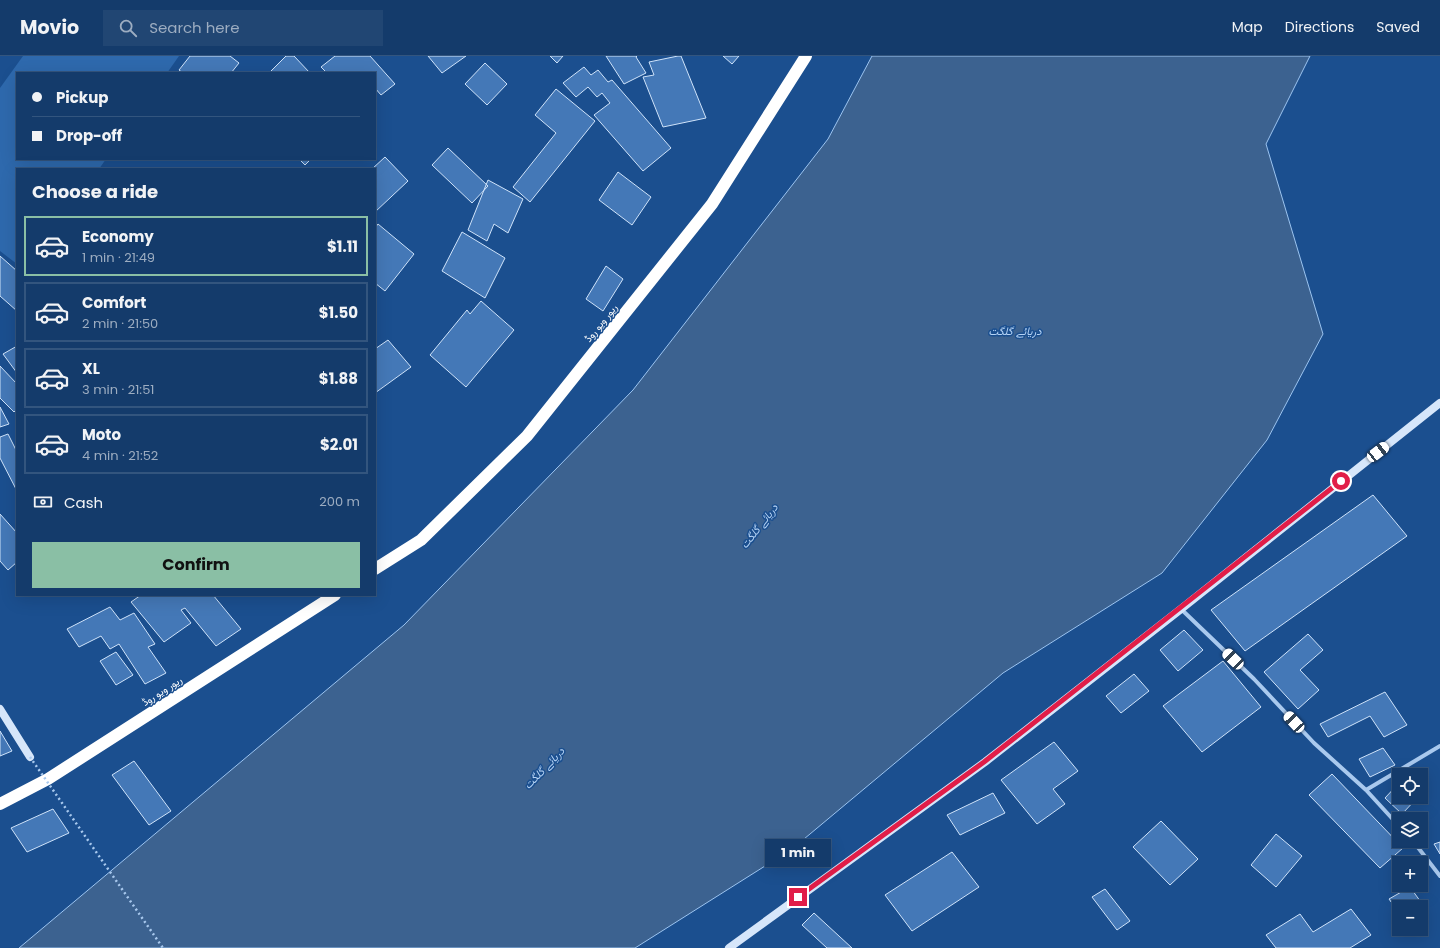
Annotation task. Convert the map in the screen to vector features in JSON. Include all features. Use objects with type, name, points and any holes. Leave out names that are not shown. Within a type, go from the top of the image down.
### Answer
[{"type":"highway","name":"ریور ویو روڈ","points":[[376,569],[421,540],[527,436],[712,204],[806,56]]},
{"type":"highway","name":"ریور ویو روڈ","points":[[0,804],[48,779],[333,596]]},
{"type":"main road","points":[[729,948],[984,762],[1181,609],[1440,403]]},
{"type":"main road","points":[[0,709],[30,757]]},
{"type":"street","points":[[1181,609],[1254,679],[1314,743],[1366,790],[1392,818]]},
{"type":"street","points":[[1366,790],[1440,746]]},
{"type":"street","points":[[1418,848],[1440,876]]},
{"type":"path","points":[[30,757],[163,948]]},
{"type":"shaded area","points":[[23,56],[179,56],[168,72],[16,72],[16,160],[105,160],[100,168],[16,168],[16,263],[0,251],[0,88]]},
{"type":"water","name":"دریائے گلگت","points":[[872,56],[1310,56],[1266,144],[1323,334],[1267,440],[1162,573],[1003,673],[792,849],[635,948],[19,948],[404,625],[633,390],[828,139]]},
{"type":"building","points":[[190,56],[230,56],[239,63],[232,72],[182,72],[179,70]]},
{"type":"building","points":[[286,56],[294,56],[309,72],[270,72]]},
{"type":"building","points":[[335,56],[370,56],[395,84],[381,95],[376,89],[376,72],[326,72],[321,67]]},
{"type":"building","points":[[428,56],[466,56],[442,73]]},
{"type":"building","points":[[550,56],[563,56],[557,63]]},
{"type":"building","points":[[606,56],[637,56],[636,57],[646,73],[624,84]]},
{"type":"building","points":[[681,56],[706,118],[663,127],[643,77],[654,75],[649,62]]},
{"type":"building","points":[[723,56],[739,56],[732,64]]},
{"type":"building","points":[[485,63],[507,84],[487,105],[465,84]]},
{"type":"building","points":[[584,67],[591,75],[598,70],[608,82],[612,80],[671,148],[643,171],[594,115],[610,103],[602,93],[597,97],[588,87],[576,97],[563,83]]},
{"type":"building","points":[[556,89],[595,121],[530,202],[513,187],[556,133],[535,115]]},
{"type":"building","points":[[448,148],[488,186],[472,203],[432,165]]},
{"type":"building","points":[[385,157],[408,181],[376,211],[376,168],[373,168]]},
{"type":"building","points":[[300,160],[310,160],[305,165]]},
{"type":"building","points":[[618,172],[651,197],[632,225],[599,200]]},
{"type":"building","points":[[488,180],[523,199],[508,233],[494,224],[487,241],[468,230]]},
{"type":"building","points":[[378,224],[414,254],[385,291],[376,284],[376,227]]},
{"type":"building","points":[[462,232],[505,258],[485,298],[442,271]]},
{"type":"building","points":[[0,256],[16,270],[16,310],[0,296]]},
{"type":"building","points":[[606,266],[623,279],[603,311],[586,299]]},
{"type":"building","points":[[481,301],[514,330],[466,387],[430,355],[467,310],[470,314]]},
{"type":"building","points":[[388,340],[411,367],[376,392],[376,348]]},
{"type":"building","points":[[16,347],[16,372],[3,354]]},
{"type":"building","points":[[0,366],[16,383],[16,410],[14,412],[0,398]]},
{"type":"building","points":[[0,407],[9,424],[0,427]]},
{"type":"building","points":[[8,434],[16,450],[16,489],[0,458],[0,437]]},
{"type":"building","points":[[1373,495],[1407,536],[1245,651],[1211,610]]},
{"type":"building","points":[[0,514],[16,532],[16,563],[8,570],[0,561]]},
{"type":"building","points":[[140,596],[214,596],[241,629],[216,646],[185,608],[181,610],[191,623],[164,642],[131,602]]},
{"type":"building","points":[[110,607],[120,620],[134,613],[155,644],[148,647],[166,673],[145,684],[119,644],[110,649],[101,636],[79,647],[67,629]]},
{"type":"building","points":[[1184,630],[1203,650],[1178,671],[1160,650]]},
{"type":"building","points":[[1308,634],[1323,650],[1300,670],[1319,690],[1298,709],[1264,672]]},
{"type":"building","points":[[116,652],[133,675],[116,685],[100,661]]},
{"type":"building","points":[[1223,661],[1261,707],[1202,752],[1163,706]]},
{"type":"building","points":[[1134,674],[1149,691],[1121,713],[1106,696]]},
{"type":"building","points":[[1385,692],[1407,725],[1384,737],[1370,716],[1328,737],[1320,724]]},
{"type":"building","points":[[0,731],[12,751],[0,756]]},
{"type":"building","points":[[1054,742],[1078,771],[1053,789],[1065,804],[1037,824],[1001,780]]},
{"type":"building","points":[[1383,748],[1395,765],[1370,777],[1359,759]]},
{"type":"building","points":[[134,761],[171,811],[149,825],[112,775]]},
{"type":"building","points":[[1332,774],[1392,837],[1392,848],[1403,848],[1380,868],[1309,795]]},
{"type":"building","points":[[1392,790],[1392,804],[1411,804],[1404,812],[1400,812],[1385,798]]},
{"type":"building","points":[[993,793],[1005,813],[960,835],[947,815]]},
{"type":"building","points":[[53,809],[69,833],[27,852],[11,828]]},
{"type":"building","points":[[1161,821],[1198,859],[1170,885],[1133,847]]},
{"type":"building","points":[[1276,834],[1302,856],[1276,887],[1251,865]]},
{"type":"building","points":[[1440,842],[1440,854],[1434,844]]},
{"type":"building","points":[[952,852],[979,887],[912,931],[885,895]]},
{"type":"building","points":[[1105,889],[1130,921],[1117,930],[1092,897]]},
{"type":"building","points":[[1401,892],[1414,892],[1419,900],[1392,900],[1392,903],[1389,899]]},
{"type":"building","points":[[1351,909],[1371,935],[1350,948],[1276,948],[1266,935],[1300,914],[1313,932]]},
{"type":"building","points":[[814,913],[852,948],[827,948],[802,925]]},
{"type":"route","points":[[798,897],[984,762],[1181,609],[1341,481]]}]
